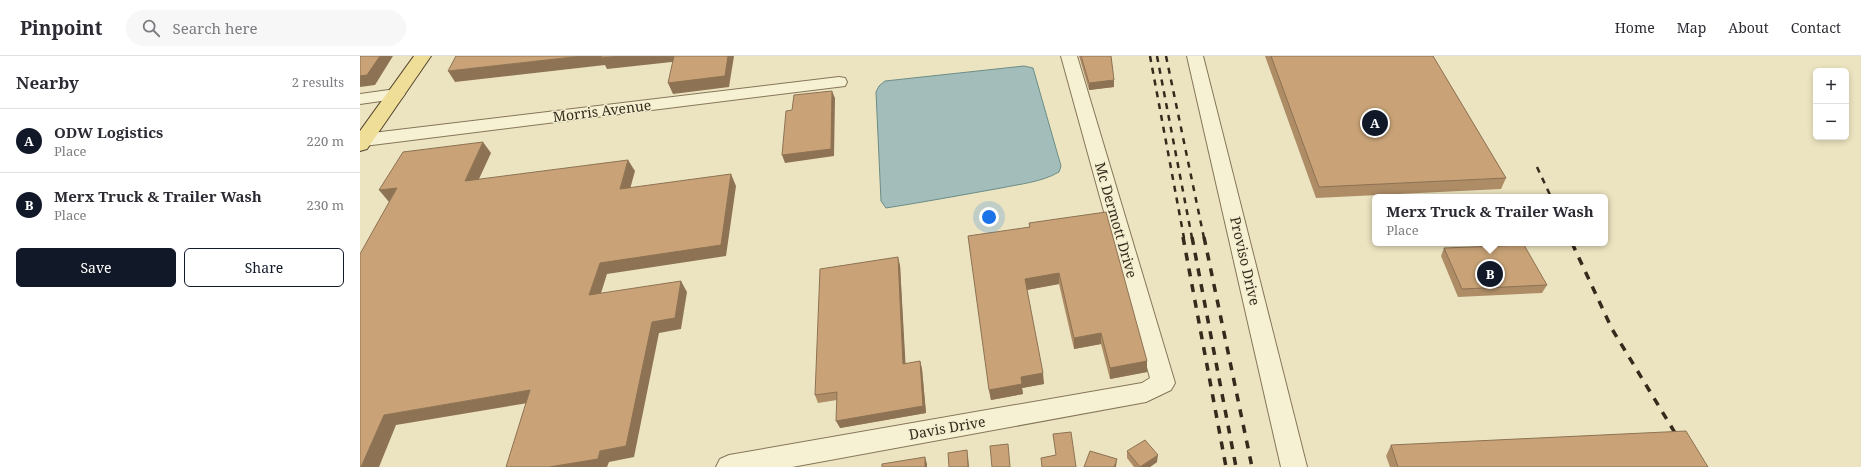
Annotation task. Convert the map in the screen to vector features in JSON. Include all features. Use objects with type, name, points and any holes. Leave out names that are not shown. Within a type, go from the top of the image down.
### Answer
[{"type":"main road","points":[[362,143],[423,56]]},
{"type":"street","name":"Mc Dermott Drive","points":[[1069,56],[1163,383]]},
{"type":"street","name":"Proviso Drive","points":[[1195,56],[1294,467]]},
{"type":"street","name":"Morris Avenue","points":[[362,143],[839,82]]},
{"type":"street","points":[[360,99],[396,94]]},
{"type":"street","name":"Davis Drive","points":[[729,467],[1146,392],[1163,383]]},
{"type":"water","points":[[1024,66],[1033,68],[1061,166],[1059,172],[1031,182],[886,208],[881,201],[876,92],[879,86],[885,81]]},
{"type":"building","points":[[360,56],[380,56],[367,75],[360,76]]},
{"type":"building","points":[[456,56],[582,56],[448,71]]},
{"type":"building","points":[[602,56],[622,56],[601,58]]},
{"type":"building","points":[[674,56],[728,56],[725,76],[668,83]]},
{"type":"building","points":[[1081,56],[1111,56],[1114,80],[1089,83]]},
{"type":"building","points":[[1271,56],[1433,56],[1506,178],[1319,187]]},
{"type":"building","points":[[832,91],[831,149],[782,155],[786,111],[792,110],[794,95]]},
{"type":"building","points":[[483,142],[465,181],[628,160],[620,189],[731,174],[721,245],[600,263],[589,295],[681,281],[675,318],[652,322],[626,446],[600,451],[598,459],[549,467],[506,467],[530,390],[384,415],[360,467],[360,254],[397,188],[379,190],[403,152]]},
{"type":"building","points":[[1106,212],[1147,361],[1110,368],[1101,333],[1074,338],[1059,273],[1025,279],[1043,373],[1021,377],[1022,384],[989,390],[968,236],[1030,227],[1029,223]]},
{"type":"building","points":[[1525,246],[1547,285],[1462,289],[1444,248]]},
{"type":"building","points":[[898,257],[903,364],[920,361],[923,406],[836,421],[837,392],[815,395],[820,269]]},
{"type":"building","points":[[1686,431],[1708,467],[1398,467],[1391,445]]},
{"type":"building","points":[[1071,432],[1076,467],[1042,467],[1041,458],[1056,455],[1053,434]]},
{"type":"building","points":[[1145,440],[1158,455],[1140,467],[1127,451]]},
{"type":"building","points":[[1008,444],[1010,467],[992,467],[990,446]]},
{"type":"building","points":[[967,450],[968,467],[949,467],[948,453]]},
{"type":"building","points":[[1090,451],[1117,459],[1114,467],[1084,467]]},
{"type":"building","points":[[925,457],[925,467],[882,467],[882,464]]},
{"type":"railway","points":[[1150,56],[1184,238]]},
{"type":"railway","points":[[1157,56],[1192,238]]},
{"type":"railway","points":[[1166,56],[1204,238]]},
{"type":"railway","points":[[1537,167],[1550,194]]},
{"type":"railway","points":[[1183,237],[1226,467]]},
{"type":"railway","points":[[1192,237],[1236,467]]},
{"type":"railway","points":[[1204,237],[1252,467]]},
{"type":"railway","points":[[1573,246],[1612,329],[1680,441]]},
{"type":"place","name":"ODW Logistics","points":[[1375,123]]},
{"type":"place","name":"Merx Truck & Trailer Wash","points":[[1490,274]]}]
